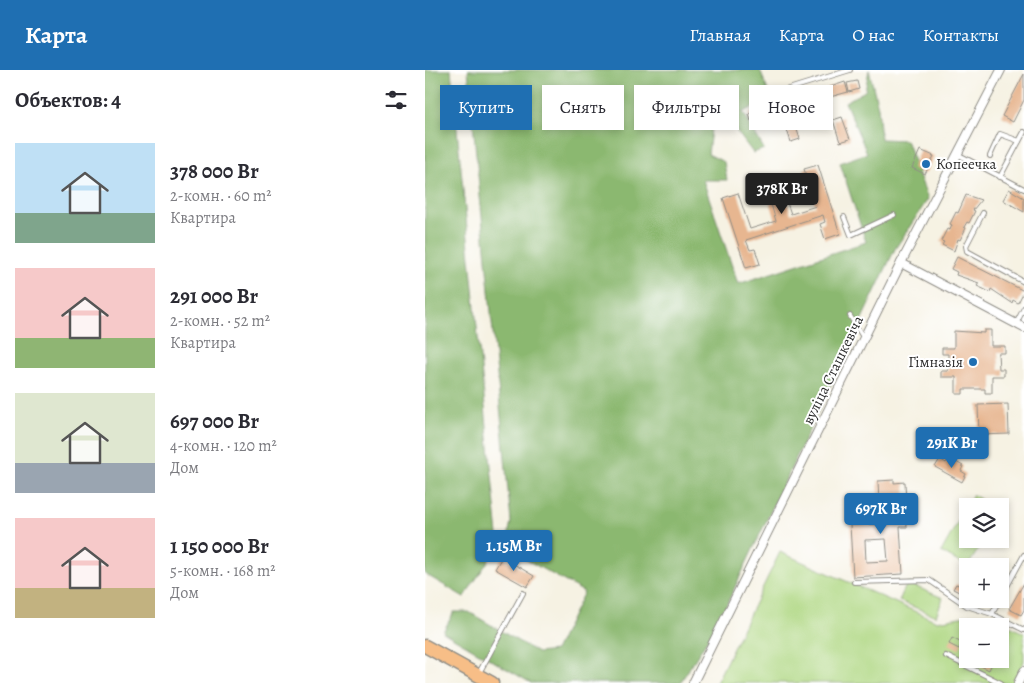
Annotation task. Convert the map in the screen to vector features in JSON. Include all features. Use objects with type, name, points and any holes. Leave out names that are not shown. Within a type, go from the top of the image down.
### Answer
[{"type":"main road","points":[[426,649],[492,683]]},
{"type":"street","name":"вуліца Сташкевіча","points":[[693,683],[901,264],[959,155],[1001,70]]},
{"type":"street","points":[[901,264],[1024,328]]},
{"type":"street","points":[[1018,683],[1024,671]]},
{"type":"lane","points":[[802,85],[850,70]]},
{"type":"lane","points":[[1000,177],[1024,132]]},
{"type":"lane","points":[[990,156],[1000,134],[1019,141]]},
{"type":"lane","points":[[959,155],[1024,189]]},
{"type":"lane","points":[[983,213],[966,246],[967,251],[1024,282]]},
{"type":"lane","points":[[844,217],[851,235],[894,215]]},
{"type":"lane","points":[[1016,324],[1024,308]]},
{"type":"lane","points":[[851,316],[864,339]]},
{"type":"lane","points":[[993,614],[1024,556]]},
{"type":"lane","points":[[854,582],[929,580],[967,606],[993,614],[1024,630]]},
{"type":"lane","points":[[478,675],[523,593]]},
{"type":"lane","points":[[946,656],[1001,683]]},
{"type":"green space","points":[[425,70],[451,70],[453,85],[440,85],[440,130],[457,130],[499,545],[464,597],[425,574]]},
{"type":"green space","points":[[468,70],[760,70],[766,85],[749,85],[749,109],[743,112],[749,123],[749,130],[753,130],[764,149],[753,153],[736,130],[739,130],[739,85],[634,85],[634,130],[711,130],[708,154],[724,162],[727,180],[703,180],[738,284],[866,242],[840,163],[867,153],[845,102],[865,91],[869,70],[878,107],[881,139],[906,140],[928,199],[895,249],[718,623],[680,683],[531,683],[443,632],[454,612],[469,612],[538,653],[555,651],[584,592],[505,548],[511,522],[474,130],[532,130],[532,85],[469,85]]},
{"type":"green space","points":[[959,520],[959,548],[979,548],[973,558],[959,558],[959,562],[941,552]]},
{"type":"green space","points":[[780,552],[937,621],[972,615],[974,618],[959,618],[959,668],[1009,668],[1009,626],[1024,633],[1024,661],[1014,683],[716,683]]},
{"type":"green space","points":[[907,583],[943,598],[936,616],[899,601]]},
{"type":"building","points":[[1024,74],[1024,100],[1013,122],[1002,116]]},
{"type":"building","points":[[857,81],[859,89],[849,92],[847,83]]},
{"type":"building","points":[[845,82],[848,92],[833,96],[833,86]]},
{"type":"building","points":[[842,117],[850,139],[840,142],[833,120]]},
{"type":"building","points":[[787,130],[797,130],[800,139],[791,142]]},
{"type":"building","points":[[920,150],[934,156],[925,174],[912,168]]},
{"type":"building","points":[[818,165],[840,234],[825,239],[820,224],[825,222],[823,215],[746,240],[750,250],[755,249],[760,264],[746,268],[723,198],[738,193],[750,229],[776,221],[767,191],[781,186],[791,214],[816,206],[804,169]]},
{"type":"building","points":[[1009,189],[1024,198],[1024,212],[1003,200]]},
{"type":"building","points":[[966,195],[981,200],[973,210],[975,211],[969,223],[967,222],[964,227],[966,228],[960,240],[958,239],[954,251],[942,245],[944,242],[941,241],[947,229],[950,230],[952,225],[950,224],[956,212],[958,213]]},
{"type":"building","points":[[957,257],[1024,291],[1018,303],[1013,300],[1012,303],[991,289],[990,292],[977,286],[979,283],[956,275],[957,272],[951,269]]},
{"type":"building","name":"Гімназія","points":[[984,330],[991,330],[991,346],[1005,346],[1005,353],[998,353],[999,369],[1004,369],[1004,376],[992,376],[992,393],[985,393],[985,389],[963,389],[963,394],[956,394],[956,377],[941,377],[941,371],[948,371],[948,354],[942,354],[942,348],[954,348],[954,331],[984,333]]},
{"type":"building","points":[[1008,404],[1009,434],[979,435],[978,405]]},
{"type":"building","points":[[949,458],[963,466],[961,471],[966,474],[962,482],[935,467],[940,459],[946,463]]},
{"type":"building","points":[[894,480],[894,483],[905,482],[907,527],[900,527],[903,574],[853,577],[850,525],[880,524],[878,481]],"holes":[[[886,539],[888,561],[866,562],[865,540]]]},
{"type":"building","points":[[502,557],[534,576],[527,587],[495,569]]},
{"type":"building","points":[[1024,583],[1024,610],[1021,615],[1009,609]]},
{"type":"building","points":[[956,584],[959,585],[959,592],[953,589]]},
{"type":"building","points":[[952,638],[959,642],[959,649],[949,644]]},
{"type":"place","name":"Копеечка","points":[[926,164]]},
{"type":"place","name":"Гімназія","points":[[973,362]]}]
